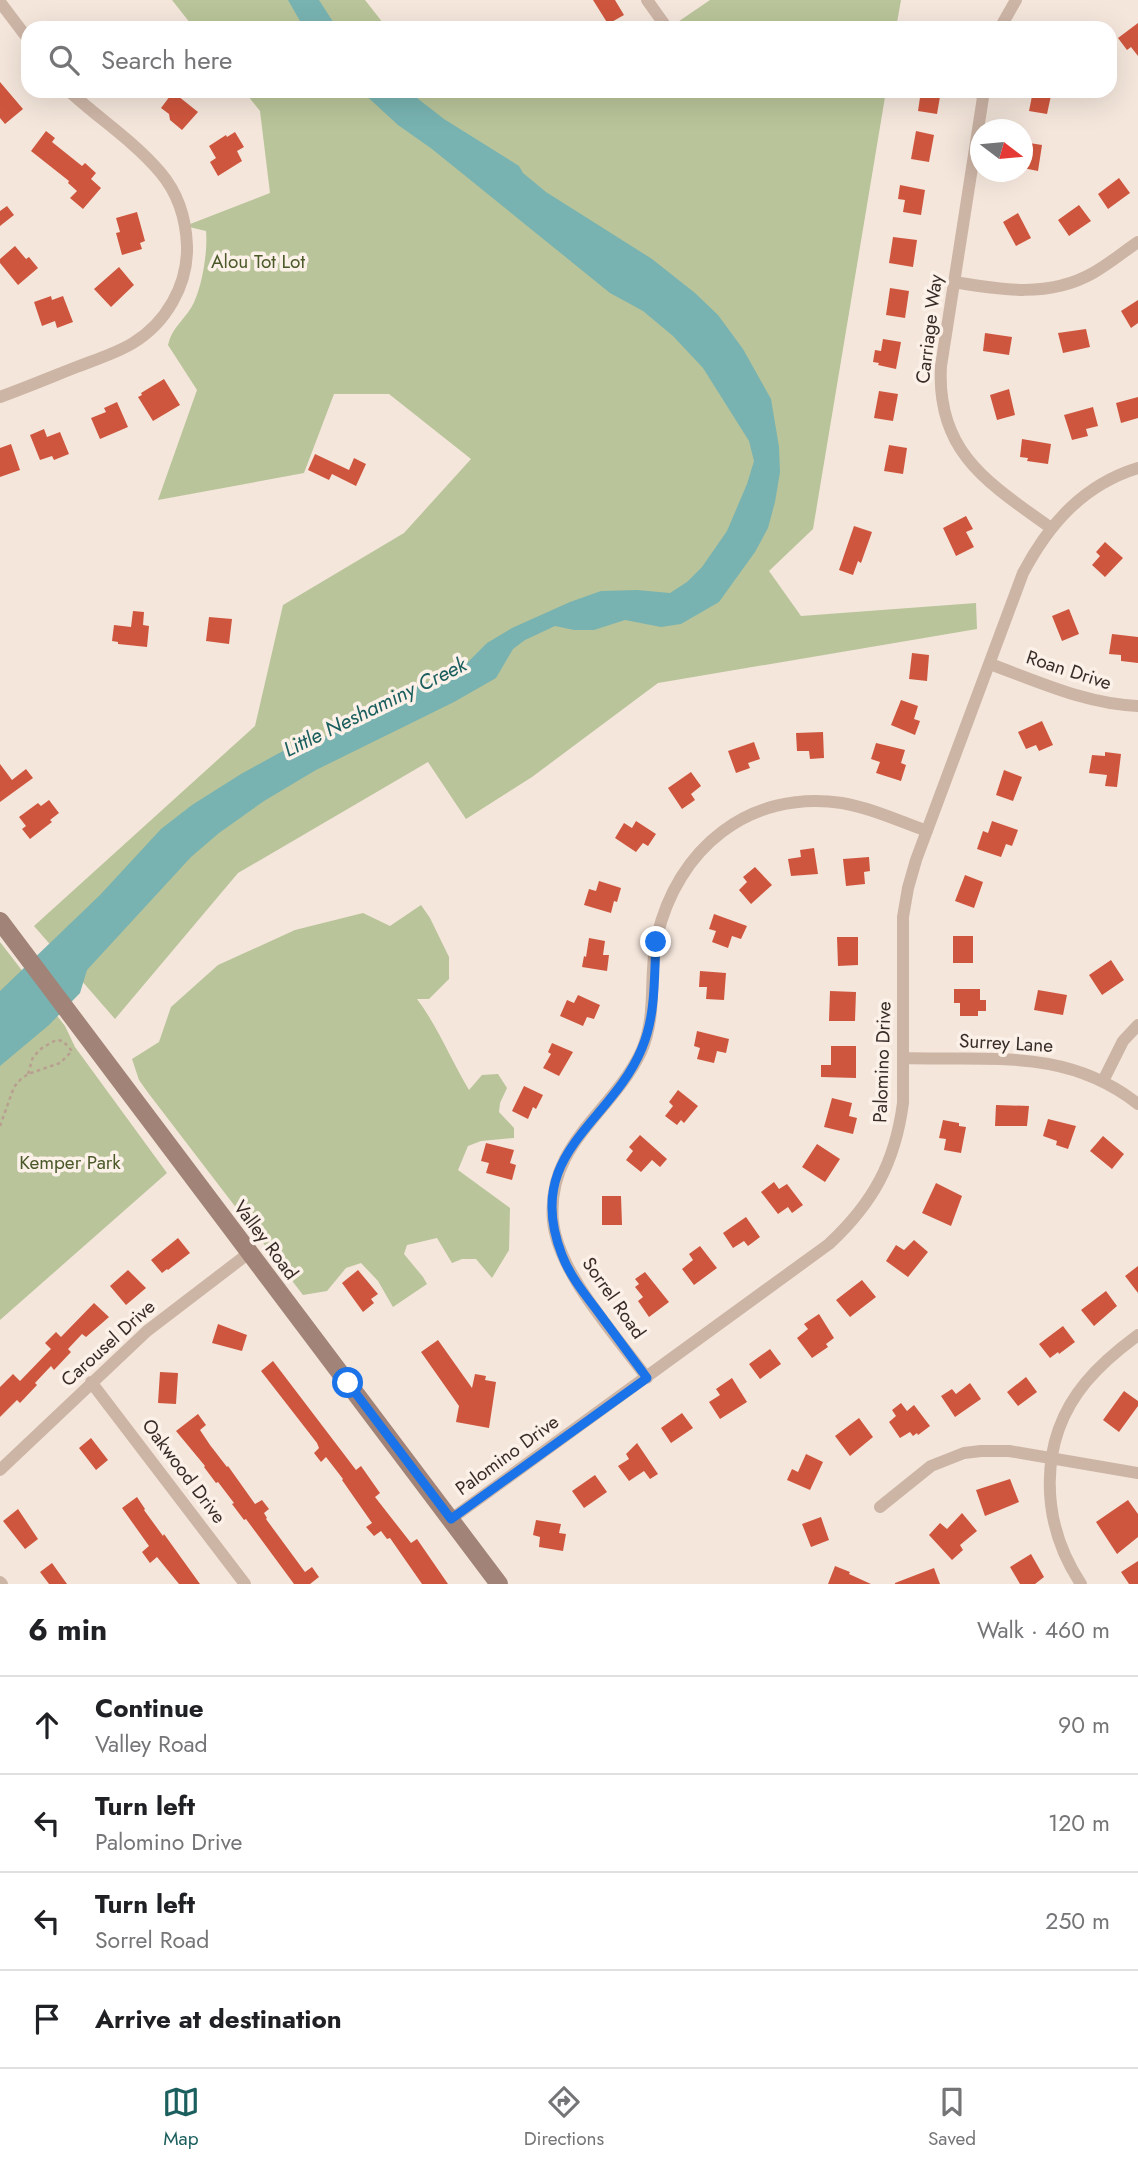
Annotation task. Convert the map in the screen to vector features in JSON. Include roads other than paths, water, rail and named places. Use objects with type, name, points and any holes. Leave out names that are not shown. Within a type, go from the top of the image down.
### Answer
[{"type":"street","points":[[647,0],[662,21]]},
{"type":"street","points":[[1004,21],[1016,0]]},
{"type":"street","points":[[0,2],[21,30]]},
{"type":"street","points":[[1,392],[122,349],[146,335],[176,298],[185,268],[187,251],[184,218],[171,188],[149,161],[77,98]]},
{"type":"street","name":"Carriage Way","points":[[983,98],[940,384],[945,418],[959,450],[982,476],[1051,528]]},
{"type":"street","points":[[954,282],[1018,291],[1053,288],[1091,274],[1138,242]]},
{"type":"street","name":"Palomino Drive","points":[[451,1519],[829,1244],[850,1225],[868,1202],[882,1178],[900,1124],[903,1103],[903,917],[908,888],[927,831],[1023,573],[1037,548],[1065,512],[1083,496],[1104,482],[1138,468]]},
{"type":"street","name":"Roan Drive","points":[[990,664],[1090,700],[1138,706]]},
{"type":"street","name":"Sorrel Road","points":[[647,1378],[570,1272],[556,1240],[552,1205],[558,1174],[568,1151],[625,1080],[643,1046],[652,1008],[656,942],[670,894],[689,864],[712,840],[746,816],[783,804],[803,801],[842,803],[865,808],[927,831]]},
{"type":"street","name":"Valley Road","points":[[0,920],[499,1584]]},
{"type":"street","points":[[1103,1081],[1124,1041],[1138,1024]]},
{"type":"street","name":"Surrey Lane","points":[[903,1058],[1032,1060],[1073,1068],[1103,1081],[1138,1104]]},
{"type":"street","name":"Carousel Drive","points":[[0,1470],[147,1331],[249,1253]]},
{"type":"street","points":[[1081,1584],[1065,1557],[1054,1526],[1050,1505],[1052,1458],[1063,1419],[1085,1383],[1103,1362],[1138,1335]]},
{"type":"street","name":"Oakwood Drive","points":[[92,1382],[245,1584]]},
{"type":"street","points":[[880,1507],[931,1466],[964,1453],[999,1450],[1138,1473]]},
{"type":"water","points":[[288,0],[319,0],[332,21],[300,21]]},
{"type":"water","name":"Little Neshaminy Creek","points":[[369,98],[417,98],[444,119],[519,166],[523,173],[546,192],[652,259],[718,315],[743,349],[771,399],[780,472],[768,528],[755,552],[719,602],[681,624],[661,627],[625,620],[594,630],[555,626],[525,640],[513,649],[496,678],[454,702],[316,770],[264,801],[191,857],[87,970],[80,993],[49,1025],[0,1066],[0,991],[100,895],[161,829],[192,805],[292,746],[330,735],[340,723],[466,664],[487,643],[512,628],[601,591],[670,593],[687,582],[702,567],[727,531],[747,484],[754,461],[749,441],[703,368],[673,336],[643,311],[610,293],[432,149],[398,125]]},
{"type":"park label","name":"Alou Tot Lot","points":[[258,261]]},
{"type":"park label","name":"Kemper Park","points":[[70,1162]]}]
